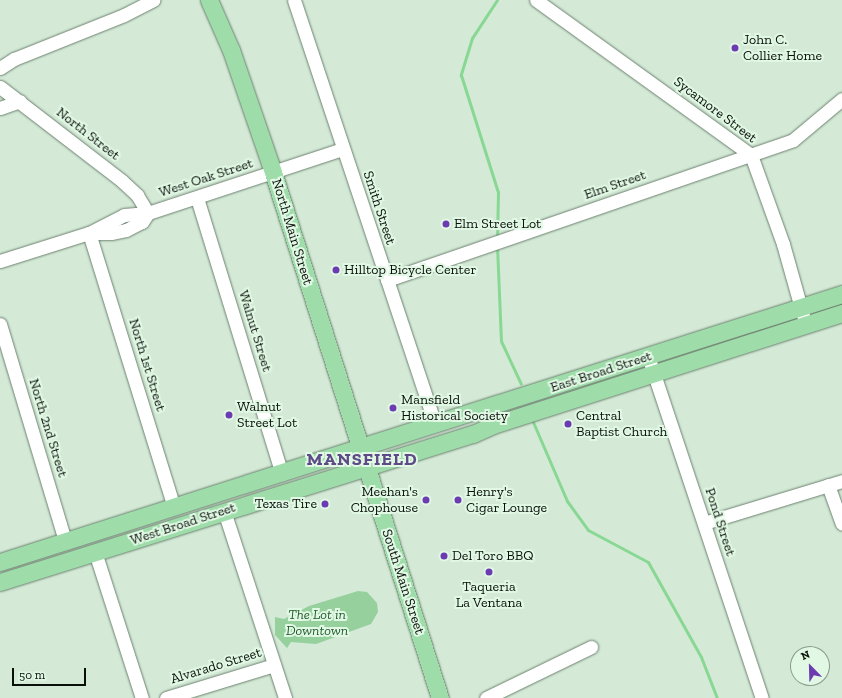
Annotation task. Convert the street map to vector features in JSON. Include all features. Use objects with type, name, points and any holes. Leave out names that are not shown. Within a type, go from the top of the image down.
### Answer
[{"type":"main road","name":"North Main Street","points":[[209,0],[231,50],[274,172],[366,467]]},
{"type":"main road","name":"East Broad Street","points":[[360,449],[842,294]]},
{"type":"main road","name":"East Broad Street","points":[[366,467],[473,434],[493,425],[842,313]]},
{"type":"main road","points":[[556,386],[562,403]]},
{"type":"main road","points":[[488,408],[493,425]]},
{"type":"main road","name":"West Broad Street","points":[[0,562],[360,449]]},
{"type":"main road","name":"West Broad Street","points":[[0,582],[366,467]]},
{"type":"main road","name":"South Main Street","points":[[366,467],[440,698]]},
{"type":"main road","points":[[218,494],[224,511]]},
{"type":"street","points":[[0,68],[14,59],[124,15],[153,0]]},
{"type":"street","name":"Smith Street","points":[[294,0],[435,425]]},
{"type":"street","name":"Sycamore Street","points":[[536,0],[751,155],[783,244],[806,325]]},
{"type":"street","name":"North Street","points":[[0,87],[122,181],[137,195],[148,213]]},
{"type":"street","name":"Elm Street","points":[[386,280],[793,140],[842,99]]},
{"type":"street","points":[[0,108],[20,101]]},
{"type":"street","name":"West Oak Street","points":[[0,261],[89,233],[124,215],[148,213],[343,149]]},
{"type":"street","name":"Walnut Street","points":[[197,198],[282,474]]},
{"type":"street","name":"North 1st Street","points":[[89,233],[174,507]]},
{"type":"street","name":"North 2nd Street","points":[[0,324],[65,541]]},
{"type":"street","name":"Pond Street","points":[[648,356],[652,374],[704,523],[762,698]]},
{"type":"street","points":[[704,523],[842,481]]},
{"type":"street","points":[[828,485],[842,524]]},
{"type":"street","points":[[224,511],[285,698]]},
{"type":"street","points":[[95,552],[142,698]]},
{"type":"street","points":[[486,698],[591,648]]},
{"type":"street","name":"Alvarado Street","points":[[166,698],[274,665]]},
{"type":"green space","name":"The Lot in Downtown","points":[[358,591],[367,592],[377,603],[378,612],[371,624],[316,644],[291,642],[287,648],[275,635],[275,617],[284,619],[309,606]]},
{"type":"waterway","points":[[497,0],[472,38],[461,75],[498,192],[497,238]]},
{"type":"waterway","points":[[497,246],[501,341],[521,384]]},
{"type":"waterway","points":[[533,422],[567,501],[588,530],[648,562],[701,657],[717,698]]},
{"type":"place","name":"John C. Collier Home","points":[[735,48]]},
{"type":"place","name":"Elm Street Lot","points":[[446,224]]},
{"type":"place","name":"Hilltop Bicycle Center","points":[[336,270]]},
{"type":"place","name":"Mansfield Historical Society","points":[[393,408]]},
{"type":"place","name":"Walnut Street Lot","points":[[229,415]]},
{"type":"place","name":"Central Baptist Church","points":[[568,424]]},
{"type":"place","name":"Meehan's Chophouse","points":[[426,500]]},
{"type":"place","name":"Henry's Cigar Lounge","points":[[458,500]]},
{"type":"place","name":"Texas Tire","points":[[325,504]]},
{"type":"place","name":"Del Toro BBQ","points":[[444,556]]},
{"type":"place","name":"Taqueria La Ventana","points":[[489,572]]},
{"type":"district","name":"MANSFIELD","points":[[362,459]]}]
